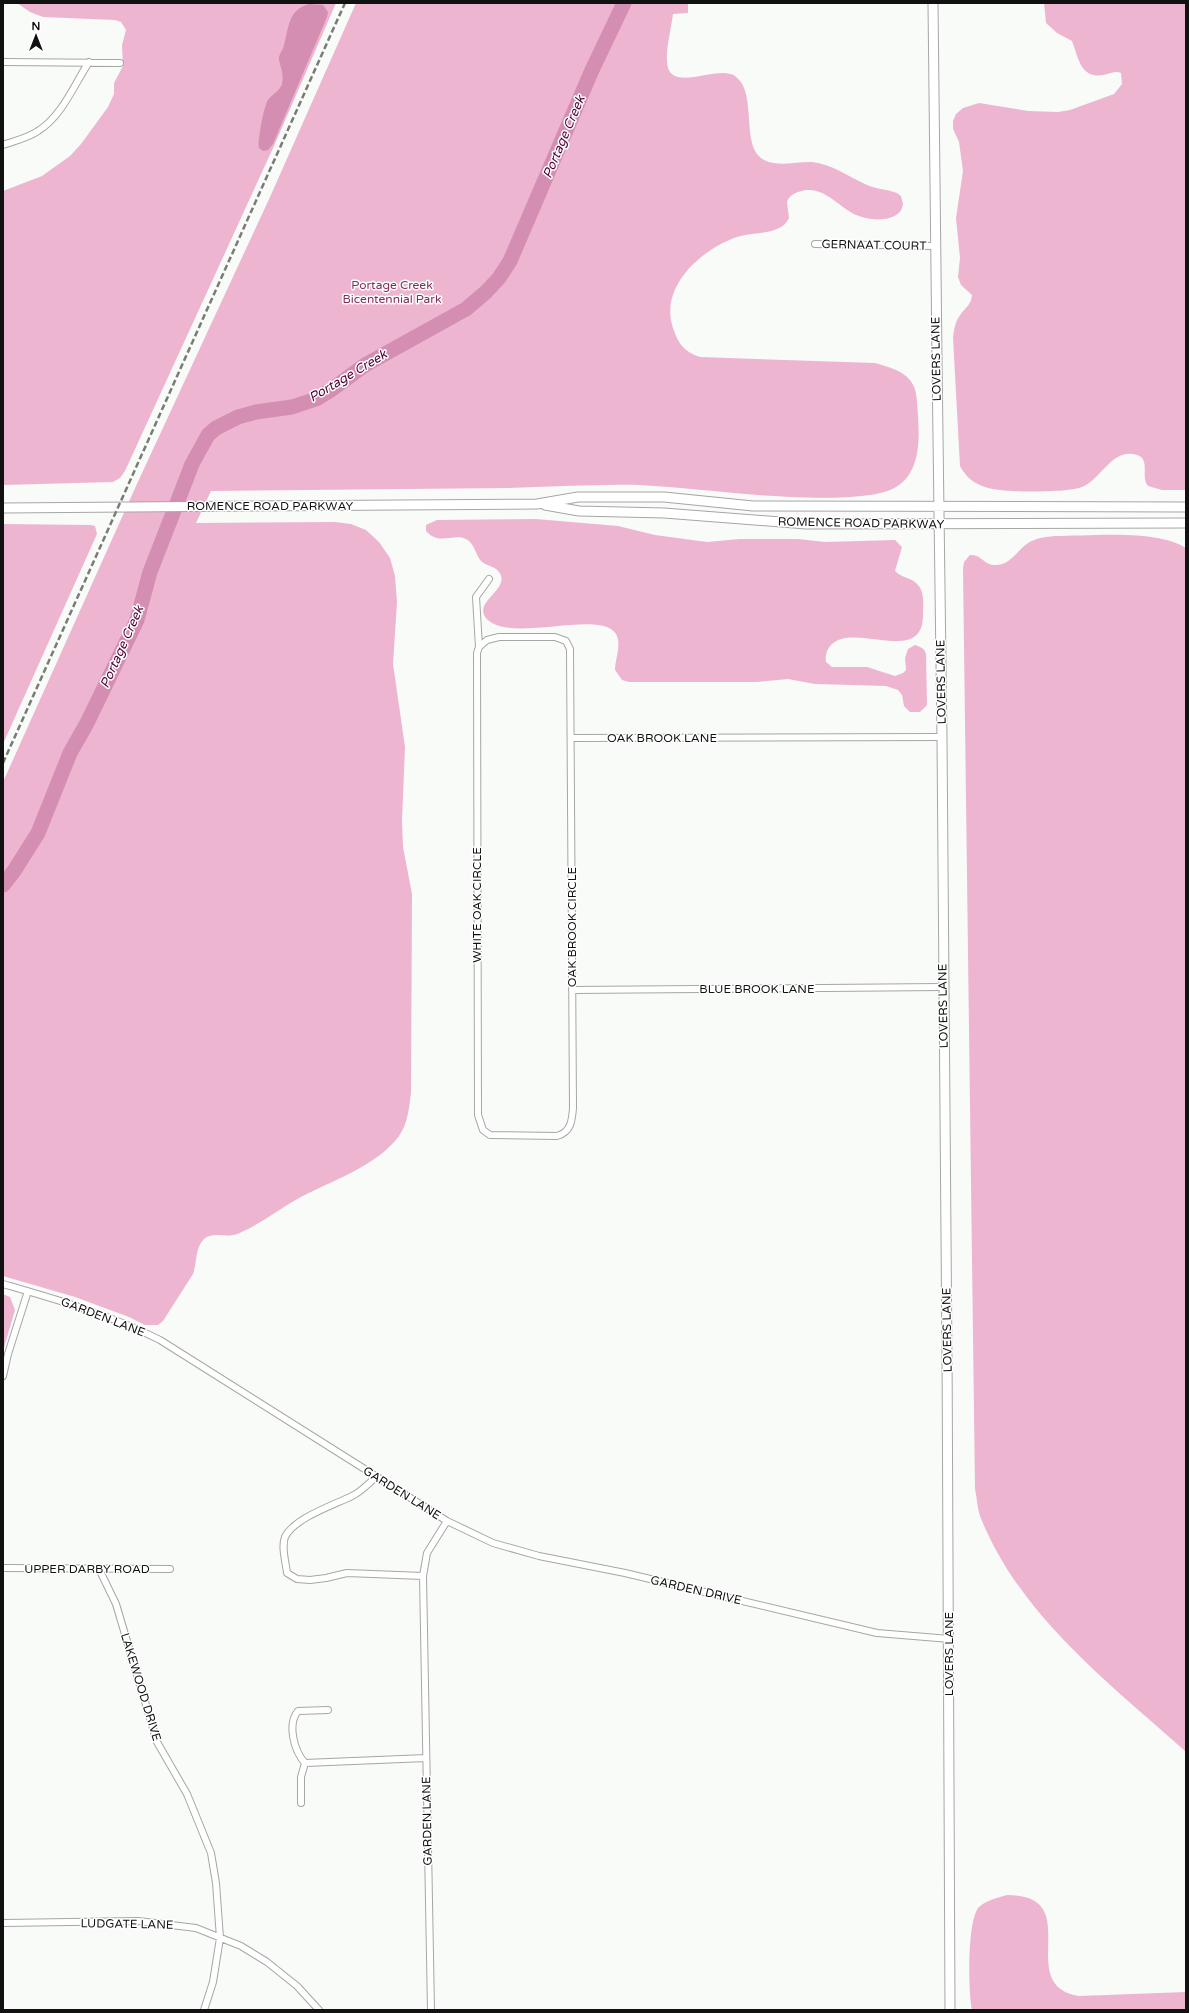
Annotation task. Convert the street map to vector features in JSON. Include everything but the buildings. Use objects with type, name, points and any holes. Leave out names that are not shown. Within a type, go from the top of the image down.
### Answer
[{"type":"street","name":"LOVERS LANE","points":[[933,3],[934,246],[942,737],[943,987],[950,1639],[950,2010]]},
{"type":"street","points":[[3,62],[120,63]]},
{"type":"street","points":[[3,145],[36,132],[47,124],[57,114],[89,62]]},
{"type":"street","name":"GERNAAT COURT","points":[[814,244],[934,246]]},
{"type":"street","name":"ROMENCE ROAD PARKWAY","points":[[3,508],[537,504],[578,497],[656,497],[753,506],[1186,507]]},
{"type":"street","name":"ROMENCE ROAD PARKWAY","points":[[537,504],[579,512],[664,513],[778,523],[1186,523]]},
{"type":"street","name":"WHITE OAK CIRCLE","points":[[489,579],[476,597],[479,647],[477,653],[478,1120],[485,1133],[496,1136],[557,1136],[569,1128],[572,1115]]},
{"type":"street","points":[[479,647],[487,640],[499,637],[555,637],[566,641],[571,652],[572,738]]},
{"type":"street","name":"OAK BROOK LANE","points":[[572,738],[942,737]]},
{"type":"street","name":"OAK BROOK CIRCLE","points":[[572,738],[572,1115]]},
{"type":"street","name":"BLUE BROOK LANE","points":[[572,990],[943,987]]},
{"type":"street","name":"GARDEN LANE","points":[[3,1284],[93,1310],[124,1322],[160,1340],[447,1521],[428,1553],[423,1576],[431,2010]]},
{"type":"street","points":[[3,1376],[8,1354],[28,1291]]},
{"type":"street","points":[[376,1477],[353,1496],[320,1510],[292,1528],[285,1538],[284,1547],[287,1573],[297,1579],[310,1580],[346,1573],[423,1576]]},
{"type":"street","name":"GARDEN DRIVE","points":[[447,1521],[493,1543],[540,1556],[625,1573],[877,1633],[950,1639]]},
{"type":"street","name":"UPPER DARBY ROAD","points":[[3,1568],[170,1569]]},
{"type":"street","name":"LAKEWOOD DRIVE","points":[[99,1569],[116,1604],[157,1742],[187,1794],[210,1848],[214,1866],[220,1938],[213,1982],[204,2010]]},
{"type":"street","points":[[305,1763],[296,1751],[294,1745],[294,1716],[298,1711],[328,1710]]},
{"type":"street","points":[[305,1763],[426,1758]]},
{"type":"street","points":[[301,1803],[301,1777],[305,1763]]},
{"type":"street","name":"LUDGATE LANE","points":[[3,1923],[157,1922],[196,1928],[241,1946],[267,1962],[297,1986],[319,2010]]},
{"type":"green space","points":[[17,3],[336,3],[274,146],[125,471],[120,478],[113,482],[3,485],[3,191],[42,176],[70,156],[81,144],[108,107],[114,94],[114,83],[123,66],[122,45],[126,30],[121,22],[115,20],[43,17],[30,12]]},
{"type":"green space","name":"Portage Creek Bicentennial Park","points":[[356,3],[688,3],[688,13],[673,14],[667,56],[670,72],[676,76],[685,78],[717,73],[727,73],[735,76],[741,83],[745,92],[753,146],[757,154],[762,159],[768,162],[783,164],[812,162],[826,165],[869,186],[897,193],[901,196],[903,204],[899,213],[894,216],[885,219],[872,219],[856,215],[822,193],[807,190],[793,194],[787,202],[789,218],[780,228],[766,232],[744,235],[724,243],[710,250],[687,271],[678,284],[672,298],[670,313],[677,338],[686,350],[700,357],[875,363],[898,371],[909,379],[916,393],[919,437],[918,449],[911,471],[905,480],[896,487],[884,492],[849,497],[789,497],[639,485],[211,491],[196,523],[335,522],[351,524],[366,530],[379,542],[390,558],[395,576],[397,602],[393,664],[405,747],[402,821],[403,847],[412,894],[411,1093],[408,1115],[404,1126],[399,1136],[390,1147],[379,1156],[353,1172],[299,1198],[244,1231],[234,1235],[218,1235],[204,1239],[199,1246],[193,1274],[163,1321],[158,1325],[145,1325],[129,1317],[75,1297],[3,1276],[3,782],[136,486],[270,197]]},
{"type":"green space","points":[[1044,3],[1186,3],[1186,490],[1162,490],[1148,486],[1145,478],[1144,460],[1137,455],[1128,454],[1114,460],[1096,478],[1082,487],[1049,491],[1018,491],[985,487],[967,476],[960,466],[953,338],[957,320],[969,304],[972,295],[961,285],[958,277],[960,258],[956,218],[963,171],[959,142],[953,129],[953,121],[956,114],[963,108],[979,103],[1028,111],[1058,112],[1070,110],[1114,94],[1122,84],[1121,73],[1119,72],[1095,75],[1085,70],[1078,59],[1072,41],[1057,33],[1046,23]]},
{"type":"green space","points":[[536,519],[618,526],[655,535],[707,542],[740,539],[798,539],[825,542],[895,540],[902,547],[895,571],[900,575],[916,582],[922,592],[923,615],[920,630],[912,638],[900,641],[855,638],[842,639],[828,648],[826,662],[832,667],[867,667],[895,676],[906,670],[905,658],[908,649],[915,645],[919,646],[926,654],[927,705],[920,712],[910,712],[904,706],[902,695],[898,690],[886,686],[815,684],[788,679],[757,682],[629,682],[622,680],[615,670],[618,638],[616,634],[608,627],[578,624],[522,629],[505,627],[492,623],[485,616],[483,610],[500,585],[502,579],[499,572],[495,568],[481,561],[473,546],[466,539],[456,537],[441,539],[436,538],[426,531],[426,525],[437,520]]},
{"type":"green space","points":[[3,524],[91,525],[95,526],[97,534],[3,744]]},
{"type":"green space","points":[[1055,536],[1141,536],[1173,542],[1186,548],[1186,1752],[1097,1673],[1042,1616],[1018,1585],[997,1552],[980,1516],[975,1489],[963,569],[964,562],[970,555],[977,556],[991,565],[1001,564],[1009,560],[1031,541]]},
{"type":"green space","points":[[3,1294],[10,1297],[15,1310],[3,1351]]},
{"type":"green space","points":[[1007,1895],[1031,1899],[1043,1909],[1048,1924],[1048,1959],[1051,1976],[1060,1989],[1079,1996],[1186,1992],[1186,2010],[972,2010],[969,1973],[970,1940],[975,1914],[979,1907],[985,1903]]},
{"type":"shaded area","points":[[309,4],[323,5],[328,12],[327,17],[273,144],[268,150],[263,151],[259,148],[259,145],[263,116],[266,103],[282,84],[283,80],[279,58],[290,20],[297,10]]},
{"type":"waterway","name":"Portage Creek","points":[[3,885],[14,871],[38,833],[70,753],[87,723],[137,620],[150,572],[192,464],[208,435],[216,428],[238,417],[256,412],[292,407],[316,399],[365,365],[466,309],[486,292],[499,278],[510,261],[592,70],[624,3]]},
{"type":"railway","points":[[3,763],[345,3]]}]
